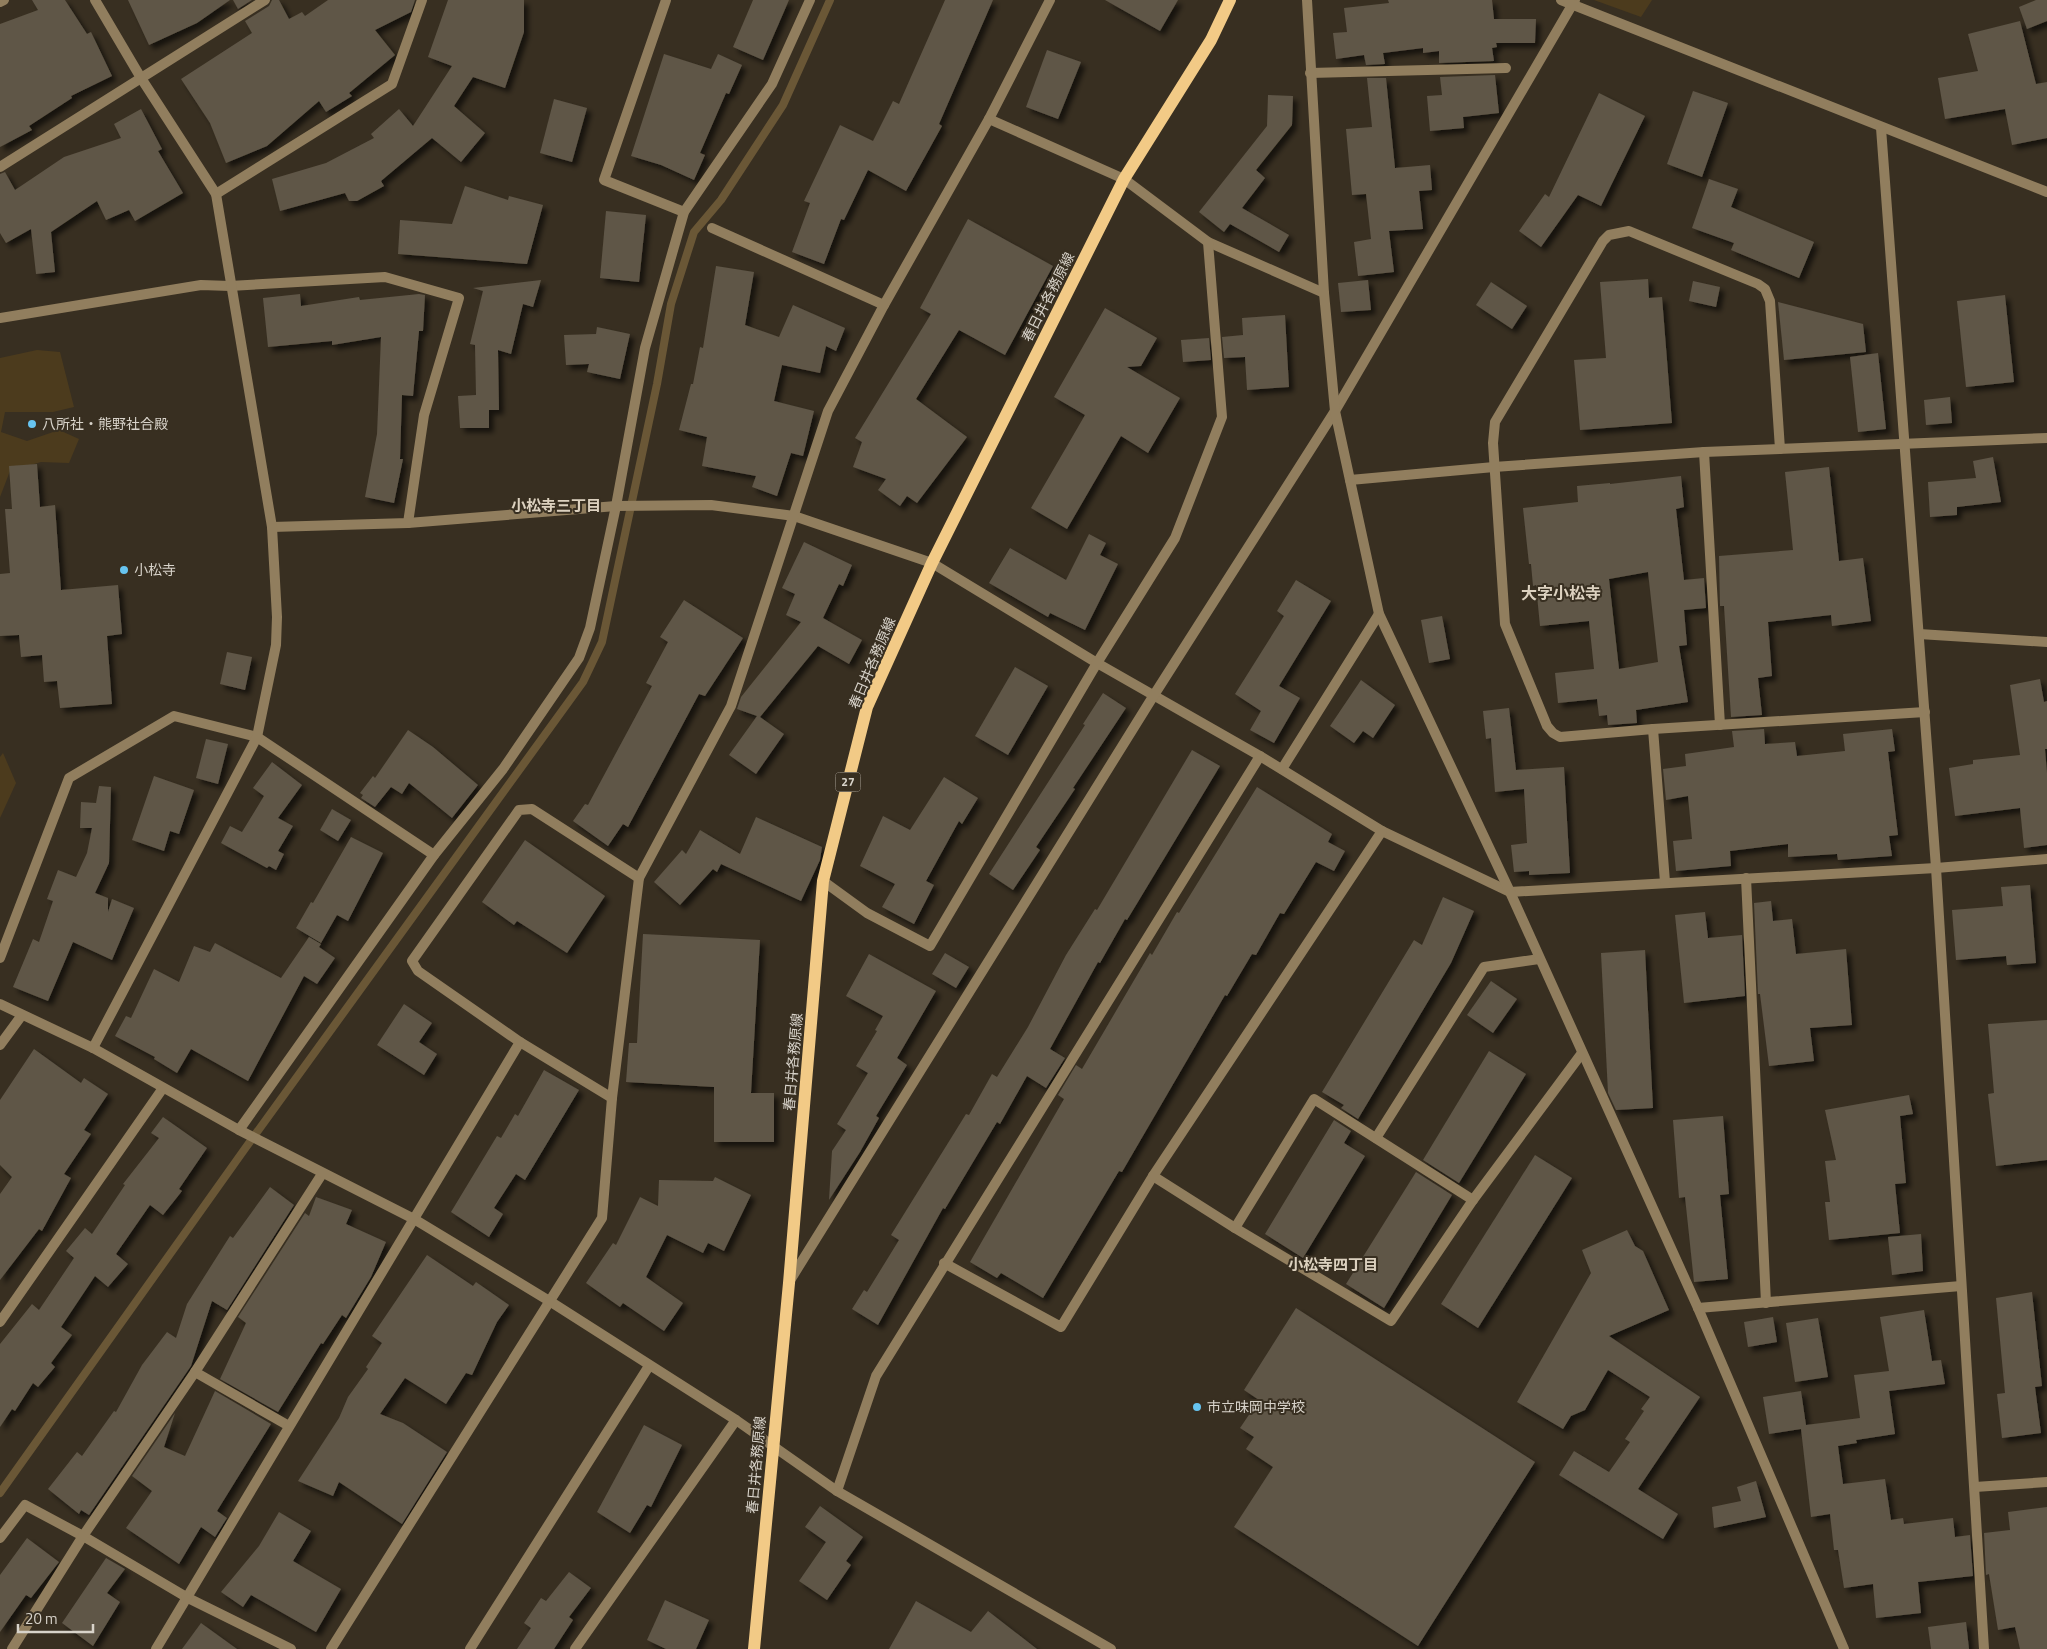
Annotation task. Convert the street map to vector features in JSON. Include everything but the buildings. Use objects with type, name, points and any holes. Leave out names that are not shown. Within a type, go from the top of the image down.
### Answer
[{"type":"main road","name":"春日井各務原線","points":[[754,1649],[789,1283],[823,881],[867,707],[932,562],[1124,179],[1210,40],[1230,0]]},
{"type":"street","points":[[0,2],[4,0]]},
{"type":"street","points":[[94,1048],[257,736],[276,646],[277,617],[272,527],[216,194],[141,78],[95,0]]},
{"type":"street","points":[[0,167],[265,0]]},
{"type":"street","points":[[216,194],[392,84],[422,0]]},
{"type":"street","points":[[666,0],[604,180],[684,212]]},
{"type":"street","points":[[239,1130],[434,855],[503,769],[578,658],[590,628],[616,506],[645,348],[684,212],[772,84],[810,0]]},
{"type":"street","points":[[331,1649],[551,1302],[602,1218],[612,1098],[639,878],[731,706],[828,411],[884,305],[989,119],[1050,0]]},
{"type":"street","points":[[1307,0],[1324,293],[1335,410],[1378,614],[1510,892],[1698,1308],[1844,1649]]},
{"type":"street","points":[[1561,0],[1574,2],[1881,128],[2047,192]]},
{"type":"street","points":[[789,1283],[1154,696],[1335,410],[1574,2]]},
{"type":"street","points":[[1310,73],[1506,68]]},
{"type":"street","points":[[989,119],[1124,179],[1208,242],[1324,293]]},
{"type":"street","points":[[1881,128],[1936,868],[1984,1649]]},
{"type":"street","points":[[712,228],[884,305]]},
{"type":"street","points":[[1780,449],[1770,301],[1765,289],[1758,284],[1629,232],[1609,235],[1603,241],[1495,422],[1493,432],[1505,624],[1547,726],[1560,737],[1653,729],[1925,712]]},
{"type":"street","points":[[823,881],[867,913],[930,946],[1096,663],[1175,538],[1222,417],[1208,242]]},
{"type":"street","points":[[0,318],[201,285],[230,286],[385,277],[459,298],[424,415],[408,523]]},
{"type":"street","points":[[1350,480],[1494,467],[1704,452],[2047,438]]},
{"type":"street","points":[[1704,452],[1720,725]]},
{"type":"street","points":[[272,527],[408,523],[616,506],[711,505],[794,516],[932,562],[1096,663],[1260,756],[1382,831],[1510,892],[1936,868],[2047,859]]},
{"type":"street","points":[[1282,769],[1378,614]]},
{"type":"street","points":[[1919,634],[2047,642]]},
{"type":"street","points":[[0,958],[68,778],[174,716],[257,736],[434,855]]},
{"type":"street","points":[[1653,729],[1665,882]]},
{"type":"street","points":[[837,1491],[876,1376],[944,1263],[1260,756]]},
{"type":"street","points":[[612,1098],[520,1042],[418,971],[412,961],[519,810],[532,809],[639,878]]},
{"type":"street","points":[[944,1263],[1061,1327],[1153,1176],[1382,831]]},
{"type":"street","points":[[1746,878],[1766,1303]]},
{"type":"street","points":[[1376,1138],[1484,967],[1539,959]]},
{"type":"street","points":[[0,1004],[94,1048],[239,1130],[322,1174],[414,1219],[551,1302],[736,1420],[837,1491],[1099,1646],[1111,1649]]},
{"type":"street","points":[[0,1045],[22,1015]]},
{"type":"street","points":[[156,1649],[520,1042]]},
{"type":"street","points":[[1153,1176],[1235,1228],[1391,1321],[1474,1200],[1582,1052]]},
{"type":"street","points":[[0,1322],[163,1088]]},
{"type":"street","points":[[1235,1228],[1314,1099],[1474,1200]]},
{"type":"street","points":[[12,1649],[83,1536],[195,1372],[322,1174]]},
{"type":"street","points":[[1698,1308],[1962,1286]]},
{"type":"street","points":[[470,1649],[649,1366]]},
{"type":"street","points":[[195,1372],[289,1426]]},
{"type":"street","points":[[575,1649],[736,1420]]},
{"type":"street","points":[[1975,1487],[2047,1482]]},
{"type":"street","points":[[0,1538],[25,1505],[83,1536],[188,1598],[291,1649]]},
{"type":"shaded area","points":[[1594,0],[1652,0],[1641,17]]},
{"type":"shaded area","points":[[37,350],[60,352],[74,407],[53,412],[5,412],[1,432],[27,441],[59,430],[79,439],[69,463],[41,462],[10,471],[0,497],[0,358]]},
{"type":"shaded area","points":[[3,753],[16,783],[0,818],[0,757]]},
{"type":"waterway","points":[[0,1493],[244,1150],[583,682],[602,642],[657,384],[671,304],[694,232],[721,200],[783,105],[830,0]]},
{"type":"place","name":"八所社・熊野社合殿","points":[[32,424]]},
{"type":"place","name":"小松寺","points":[[124,570]]},
{"type":"place","name":"市立味岡中学校","points":[[1197,1407]]},
{"type":"district","name":"小松寺三丁目","points":[[556,506]]},
{"type":"district","name":"大字小松寺","points":[[1561,593]]},
{"type":"district","name":"小松寺四丁目","points":[[1333,1265]]}]
